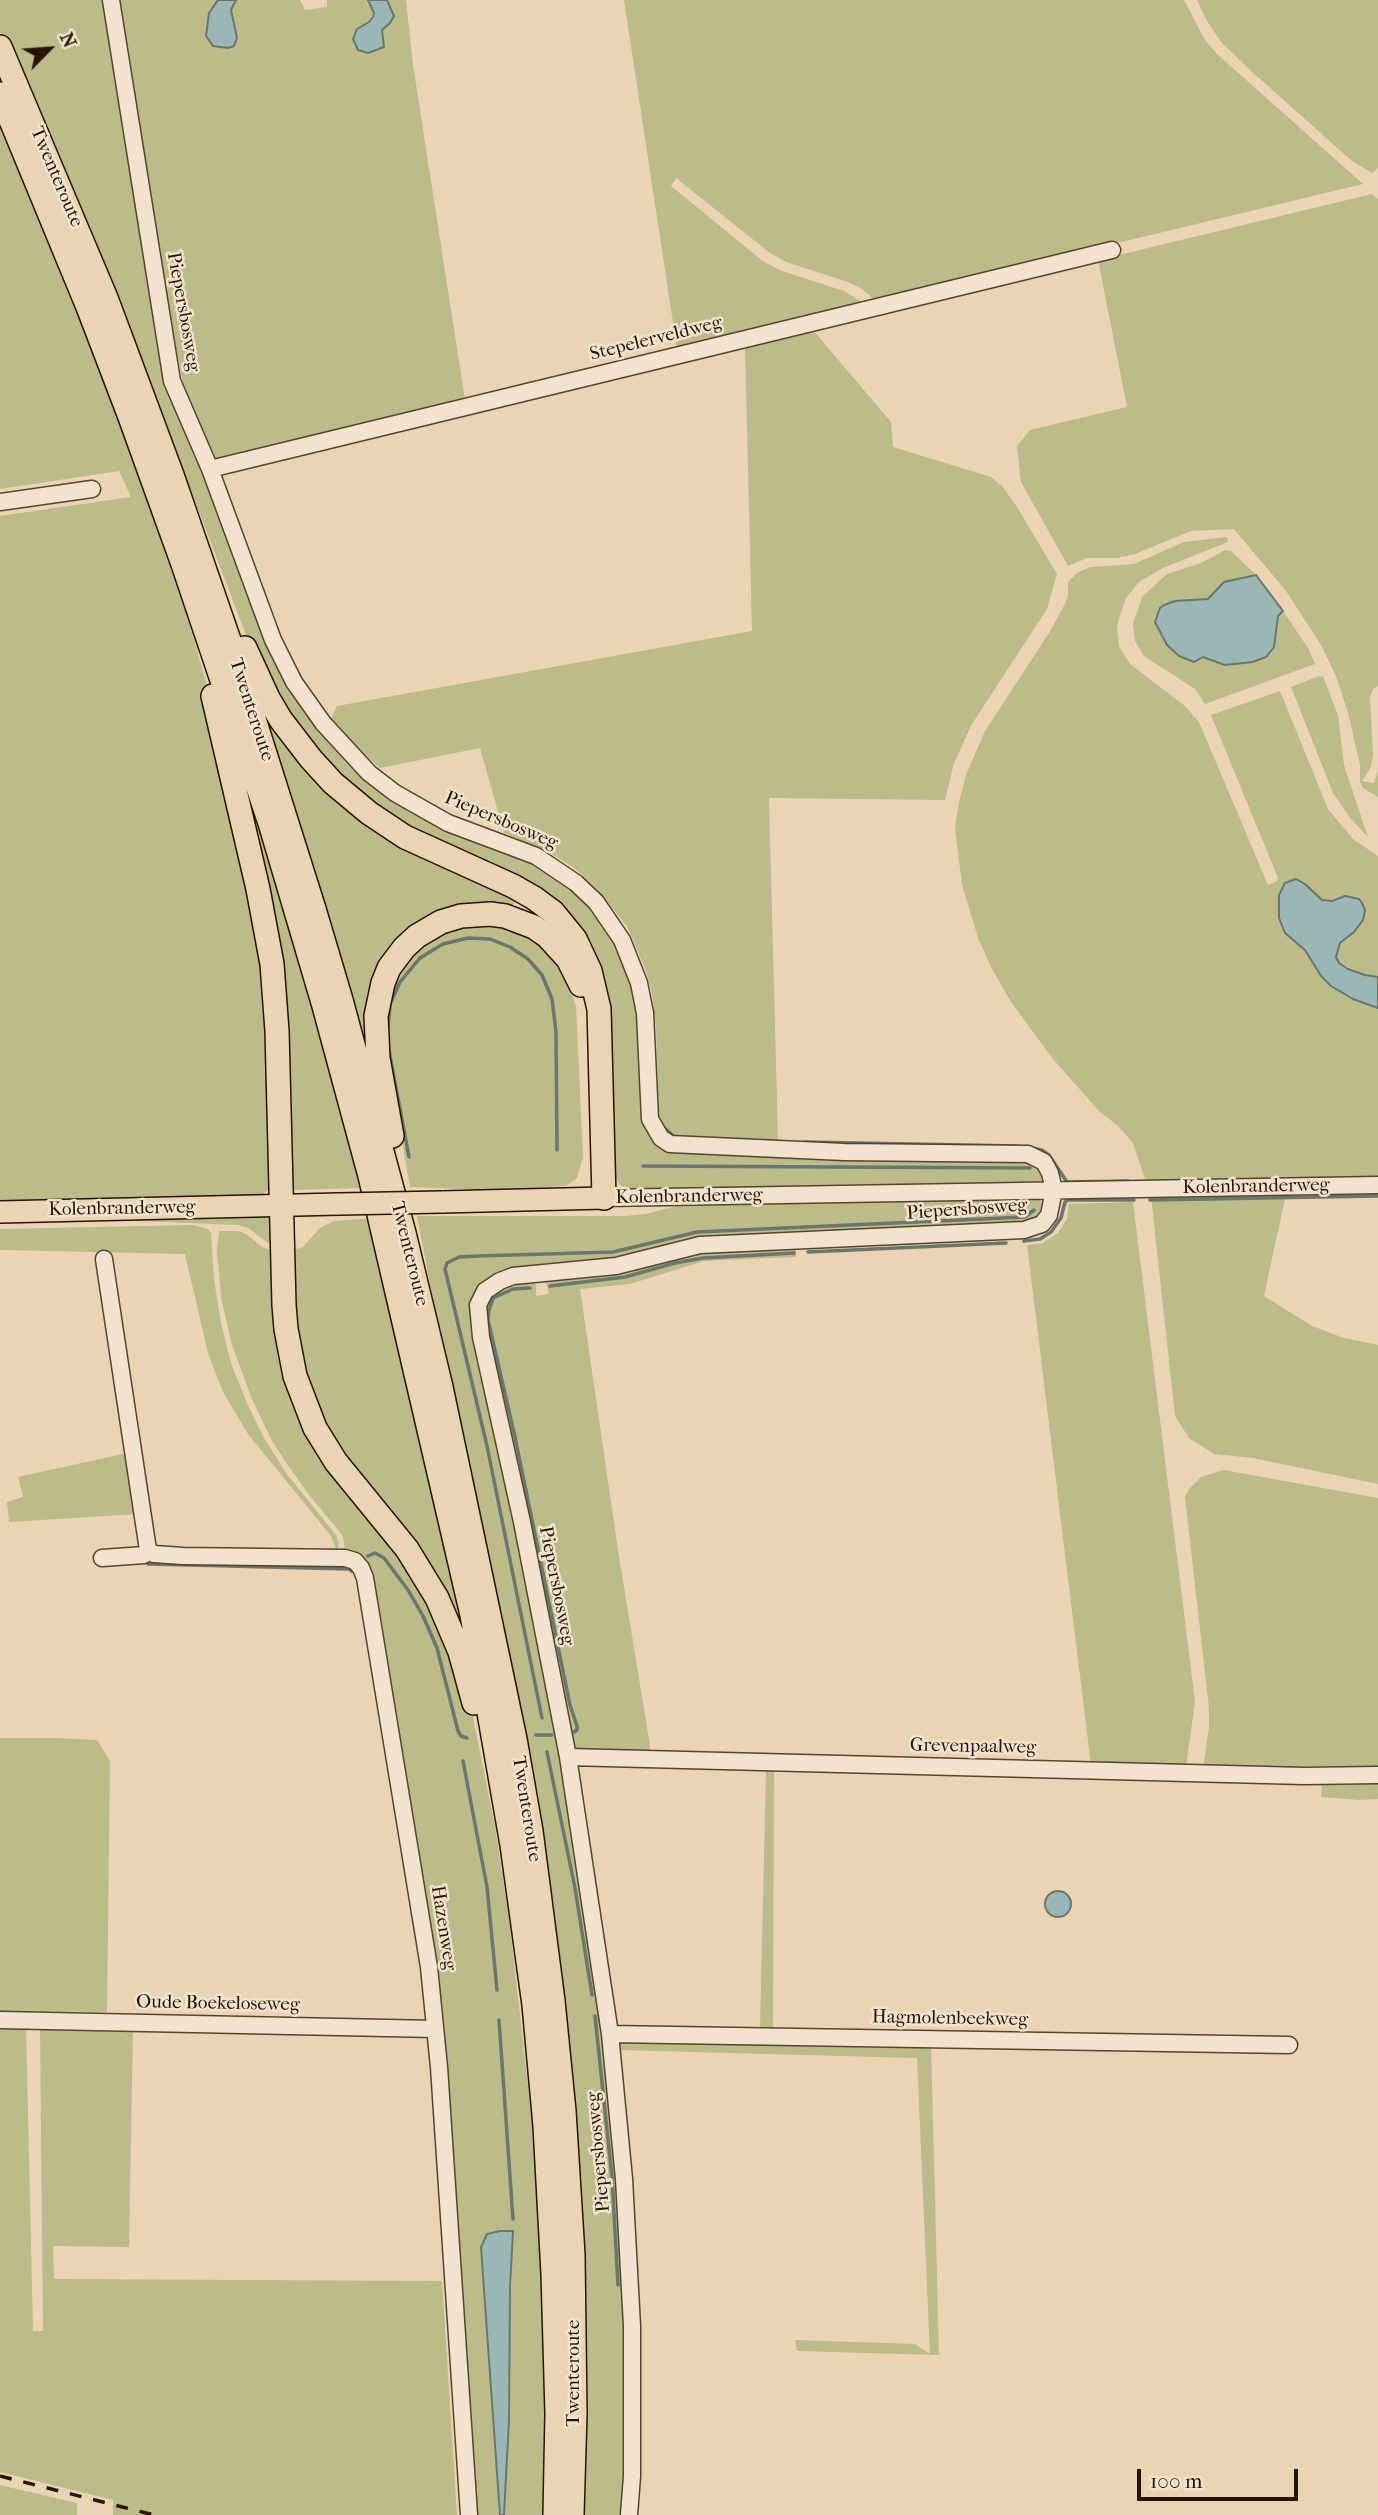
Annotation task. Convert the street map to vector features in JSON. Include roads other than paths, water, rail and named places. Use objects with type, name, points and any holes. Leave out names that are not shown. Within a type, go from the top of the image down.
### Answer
[{"type":"highway","name":"Twenteroute","points":[[0,47],[101,286],[172,475],[231,646],[314,909],[404,1233],[441,1387],[497,1647],[531,1831],[543,1916],[564,2111],[573,2255],[575,2413],[572,2515]]},
{"type":"highway","name":"Twenteroute","points":[[0,94],[93,320],[183,564],[270,823],[324,1006],[373,1189],[472,1615],[512,1845],[534,2005],[550,2199],[556,2364],[555,2515]]},
{"type":"highway","points":[[172,475],[204,542],[254,669],[281,720],[311,759],[332,783],[383,824],[430,850],[494,877],[534,898],[552,912],[575,939],[590,971],[599,1009],[598,1198]]},
{"type":"highway","points":[[183,564],[258,889],[272,964],[277,1031],[286,1329],[291,1361],[315,1428],[336,1462],[407,1549],[446,1617],[467,1677],[512,1845]]},
{"type":"highway","points":[[404,1233],[397,1164],[378,1058],[376,1016],[379,999],[389,968],[404,948],[429,928],[461,916],[505,916],[534,927],[558,947],[576,973],[582,987],[589,1021],[598,1198]]},
{"type":"main road","name":"Kolenbranderweg","points":[[0,1212],[598,1198]]},
{"type":"street","name":"Piepersbosweg","points":[[111,0],[172,381],[209,469],[274,640],[294,682],[323,723],[345,750],[386,787],[425,811],[471,832],[513,846],[557,868],[576,883],[611,921],[622,940],[639,984],[645,1013],[648,1110],[654,1130],[670,1144],[688,1147],[844,1152],[1028,1154],[1044,1162],[1050,1172],[1054,1190],[1049,1215],[1042,1224],[1024,1230],[700,1245],[616,1266],[513,1276],[485,1291],[478,1304],[481,1337],[522,1522],[568,1757],[610,2034],[624,2179],[632,2326],[632,2476],[629,2515]]},
{"type":"street","name":"Stepelerveldweg","points":[[209,469],[1112,250]]},
{"type":"street","points":[[0,502],[92,489]]},
{"type":"street","name":"Kolenbranderweg","points":[[598,1198],[1378,1185]]},
{"type":"street","points":[[102,1558],[144,1555],[148,1550],[104,1259]]},
{"type":"street","name":"Hazenweg","points":[[148,1550],[153,1554],[173,1555],[345,1558],[355,1561],[365,1578],[429,1967],[469,2515]]},
{"type":"street","name":"Grevenpaalweg","points":[[568,1757],[1304,1776],[1378,1775]]},
{"type":"street","name":"Oude Boekeloseweg","points":[[0,2020],[435,2029]]},
{"type":"street","name":"Hagmolenbeekweg","points":[[610,2034],[1289,2045]]},
{"type":"water","points":[[218,0],[236,0],[231,10],[237,38],[234,46],[228,48],[213,46],[206,36],[209,13]]},
{"type":"water","points":[[368,0],[387,0],[394,16],[382,30],[384,47],[368,53],[358,50],[353,39],[357,29],[373,17]]},
{"type":"water","points":[[1256,575],[1283,611],[1278,616],[1274,647],[1266,657],[1253,662],[1225,665],[1203,657],[1194,662],[1179,656],[1167,645],[1155,622],[1160,608],[1175,601],[1208,599],[1224,582]]},
{"type":"water","points":[[1296,879],[1322,900],[1332,901],[1345,896],[1359,899],[1362,903],[1365,910],[1363,920],[1354,932],[1340,943],[1336,957],[1339,963],[1348,969],[1378,977],[1378,1008],[1353,999],[1331,986],[1321,976],[1305,950],[1285,933],[1279,918],[1279,895],[1285,883]]},
{"type":"water","points":[[1058,1891],[1067,1895],[1071,1904],[1067,1913],[1058,1917],[1049,1913],[1045,1904],[1049,1895]]},
{"type":"water","points":[[513,2231],[504,2515],[500,2515],[481,2247],[487,2234]]},
{"type":"waterway","points":[[388,1027],[390,1004],[400,982],[420,958],[443,944],[468,938],[490,939],[510,947],[528,959],[542,975],[552,999],[556,1032],[557,1150]]},
{"type":"waterway","points":[[388,1045],[409,1157]]},
{"type":"waterway","points":[[663,1127],[675,1137]]},
{"type":"waterway","points":[[805,1142],[1018,1146]]},
{"type":"waterway","points":[[1026,1147],[1042,1150],[1049,1155],[1067,1182],[1128,1181]]},
{"type":"waterway","points":[[643,1166],[1030,1168]]},
{"type":"waterway","points":[[1150,1200],[1378,1196]]},
{"type":"waterway","points":[[1024,1241],[1040,1239],[1051,1232],[1061,1218],[1068,1200],[1134,1200]]},
{"type":"waterway","points":[[542,1718],[487,1446],[445,1269],[447,1263],[459,1257],[613,1252],[697,1232],[1025,1217],[1034,1210]]},
{"type":"waterway","points":[[808,1252],[1006,1243]]},
{"type":"waterway","points":[[550,1286],[625,1277],[703,1258],[794,1253]]},
{"type":"waterway","points":[[530,1288],[513,1289],[493,1298],[488,1320],[570,1705],[577,1726],[574,1732]]},
{"type":"waterway","points":[[368,1556],[375,1553],[384,1558],[423,1616],[437,1648],[458,1731],[461,1736],[467,1738]]},
{"type":"waterway","points":[[148,1564],[352,1571]]},
{"type":"waterway","points":[[536,1735],[552,1735]]},
{"type":"waterway","points":[[547,1752],[575,1888],[592,1995]]},
{"type":"waterway","points":[[463,1761],[487,1887],[497,1990]]},
{"type":"waterway","points":[[595,2016],[612,2177],[618,2285]]},
{"type":"waterway","points":[[499,2020],[513,2219]]},
{"type":"railway","points":[[0,2476],[154,2515]]}]
